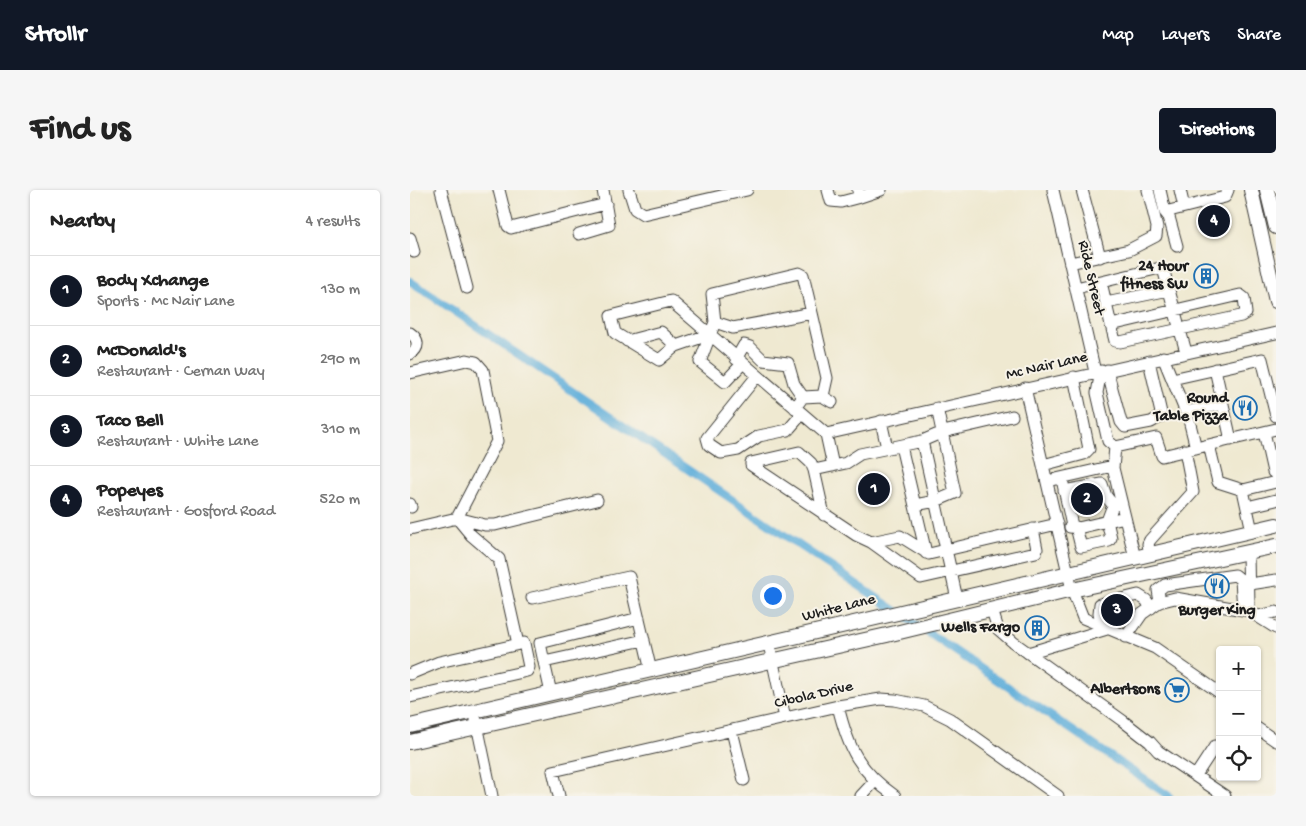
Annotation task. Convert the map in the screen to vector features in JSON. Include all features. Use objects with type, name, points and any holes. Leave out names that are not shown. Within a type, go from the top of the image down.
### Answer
[{"type":"main road","points":[[1251,190],[1276,301]]},
{"type":"main road","points":[[1263,190],[1271,206]]},
{"type":"main road","points":[[1267,190],[1276,227]]},
{"type":"main road","name":"White Lane","points":[[410,742],[772,659],[887,635],[949,607],[1069,572],[1276,525]]},
{"type":"main road","name":"White Lane","points":[[410,726],[769,644],[882,616],[949,607],[992,610],[1072,590],[1276,546]]},
{"type":"main road","points":[[596,700],[644,678],[649,671]]},
{"type":"street","points":[[442,190],[467,288]]},
{"type":"street","points":[[499,190],[508,226],[511,228],[606,204]]},
{"type":"street","points":[[579,234],[609,225],[603,190]]},
{"type":"street","points":[[629,190],[635,210],[643,214],[748,190]]},
{"type":"street","points":[[828,190],[830,201],[835,203],[859,193],[881,190]]},
{"type":"street","name":"Ride Street","points":[[1053,190],[1076,288],[1101,371],[1120,422],[1125,427],[1151,422],[1160,417],[1161,413],[1149,361]]},
{"type":"street","points":[[1082,190],[1100,257]]},
{"type":"street","points":[[1070,263],[1129,250],[1156,236],[1157,227],[1148,190]]},
{"type":"street","points":[[1160,190],[1165,212],[1169,217],[1177,246]]},
{"type":"street","points":[[1180,190],[1184,207]]},
{"type":"street","points":[[1165,212],[1225,197],[1228,190]]},
{"type":"street","points":[[410,238],[414,252]]},
{"type":"street","points":[[1076,288],[1160,268],[1164,272],[1186,352]]},
{"type":"street","points":[[749,325],[739,361],[725,382],[700,362],[708,335],[715,322],[711,297],[713,292],[799,273],[803,275],[827,378],[828,399],[803,398]]},
{"type":"street","points":[[1101,282],[1106,304],[1111,325],[1115,341],[1120,342],[1180,331],[1241,316],[1246,313],[1244,298],[1240,295],[1111,325]]},
{"type":"street","points":[[1106,304],[1169,290]]},
{"type":"street","points":[[708,335],[676,346],[659,360],[615,333],[611,316],[671,301],[689,315],[708,335],[826,434],[833,466]]},
{"type":"street","points":[[715,322],[729,328],[812,312]]},
{"type":"street","points":[[627,341],[661,332],[676,346]]},
{"type":"street","points":[[410,333],[417,340],[418,344],[416,350],[410,354]]},
{"type":"street","name":"Mc Nair Lane","points":[[826,434],[1276,333]]},
{"type":"street","points":[[1226,344],[1230,365]]},
{"type":"street","points":[[744,345],[750,347],[764,360],[788,363],[794,384],[803,398],[791,429],[759,436],[738,450],[721,453],[709,446],[707,438],[757,376]]},
{"type":"street","points":[[1150,555],[1150,540],[1193,492],[1186,412],[1163,358]]},
{"type":"street","points":[[1172,379],[1259,358],[1263,360],[1276,416]]},
{"type":"street","points":[[410,373],[467,360],[476,362],[483,370],[498,441],[458,518]]},
{"type":"street","points":[[1215,369],[1231,440]]},
{"type":"street","points":[[1101,371],[1097,393],[1108,441],[1115,447]]},
{"type":"street","points":[[1043,465],[1084,454],[1089,449],[1074,377]]},
{"type":"street","points":[[1025,388],[1072,590],[1083,618],[1105,629],[1155,648],[1217,691]]},
{"type":"street","points":[[1186,412],[1223,404]]},
{"type":"street","points":[[915,506],[936,501],[955,492],[937,408]]},
{"type":"street","points":[[814,470],[848,462],[860,454],[922,441],[943,432],[1012,416]]},
{"type":"street","points":[[881,421],[888,448]]},
{"type":"street","points":[[1115,447],[1156,438],[1162,456],[1273,431],[1273,472],[1276,471]]},
{"type":"street","points":[[922,441],[951,572],[949,607]]},
{"type":"street","points":[[1209,445],[1218,482],[1242,490],[1276,482]]},
{"type":"street","points":[[901,446],[926,553]]},
{"type":"street","points":[[1115,447],[1113,466],[1135,558]]},
{"type":"street","points":[[824,514],[814,470],[811,463],[799,452],[751,463],[752,467],[856,535],[871,542],[921,578],[1036,552],[1033,529]]},
{"type":"street","points":[[1047,481],[1113,466]]},
{"type":"street","points":[[1061,477],[1064,491],[1074,527],[1080,545],[1084,547],[1111,540],[1107,521],[1113,505],[1106,496],[1102,484],[1064,491]]},
{"type":"street","points":[[1242,490],[1252,531]]},
{"type":"street","points":[[410,529],[458,518],[485,525],[495,525],[598,500]]},
{"type":"street","points":[[1246,507],[1276,500]]},
{"type":"street","points":[[871,542],[900,536],[926,553],[1033,529],[1074,527],[1125,517]]},
{"type":"street","points":[[458,518],[472,535],[499,559],[518,644]]},
{"type":"street","points":[[1248,552],[1250,612]]},
{"type":"street","points":[[1155,605],[1158,590],[1165,585],[1236,575],[1241,580],[1250,612],[1276,628]]},
{"type":"street","points":[[532,598],[626,576],[631,580],[649,671]]},
{"type":"street","points":[[1250,584],[1276,580]]},
{"type":"street","points":[[1105,629],[1099,613],[1100,604],[1138,595],[1155,605]]},
{"type":"street","points":[[1126,637],[1142,614],[1155,605],[1175,598],[1250,612],[1276,612]]},
{"type":"street","points":[[992,610],[998,629],[1028,653],[1150,742],[1158,751],[1225,796]]},
{"type":"street","points":[[552,693],[540,642],[639,618]]},
{"type":"street","points":[[1028,653],[1105,629]]},
{"type":"street","points":[[526,655],[543,657],[644,640]]},
{"type":"street","points":[[410,674],[439,662],[524,643],[529,667],[527,671],[410,697]]},
{"type":"street","points":[[769,644],[786,718]]},
{"type":"street","name":"Cibola Drive","points":[[559,796],[553,771],[838,706],[881,699],[924,706],[950,719],[1058,796]]},
{"type":"street","points":[[838,706],[849,745],[861,765],[875,781],[894,796]]},
{"type":"street","points":[[474,711],[492,796]]},
{"type":"street","points":[[732,731],[744,780]]},
{"type":"street","points":[[1261,731],[1276,741]]},
{"type":"street","points":[[1196,776],[1216,746]]},
{"type":"street","points":[[861,796],[875,781]]},
{"type":"waterway","points":[[410,281],[1169,796]]},
{"type":"place","name":"Popeyes","points":[[1214,221]]},
{"type":"place","name":"24 Hour fitness SW","points":[[1206,276]]},
{"type":"place","name":"Round Table Pizza","points":[[1245,408]]},
{"type":"place","name":"Body Xchange","points":[[874,489]]},
{"type":"place","name":"McDonald's","points":[[1087,499]]},
{"type":"place","name":"Burger King","points":[[1217,586]]},
{"type":"place","name":"Taco Bell","points":[[1117,610]]},
{"type":"place","name":"Wells Fargo","points":[[1037,628]]},
{"type":"place","name":"Albertsons","points":[[1177,690]]}]
